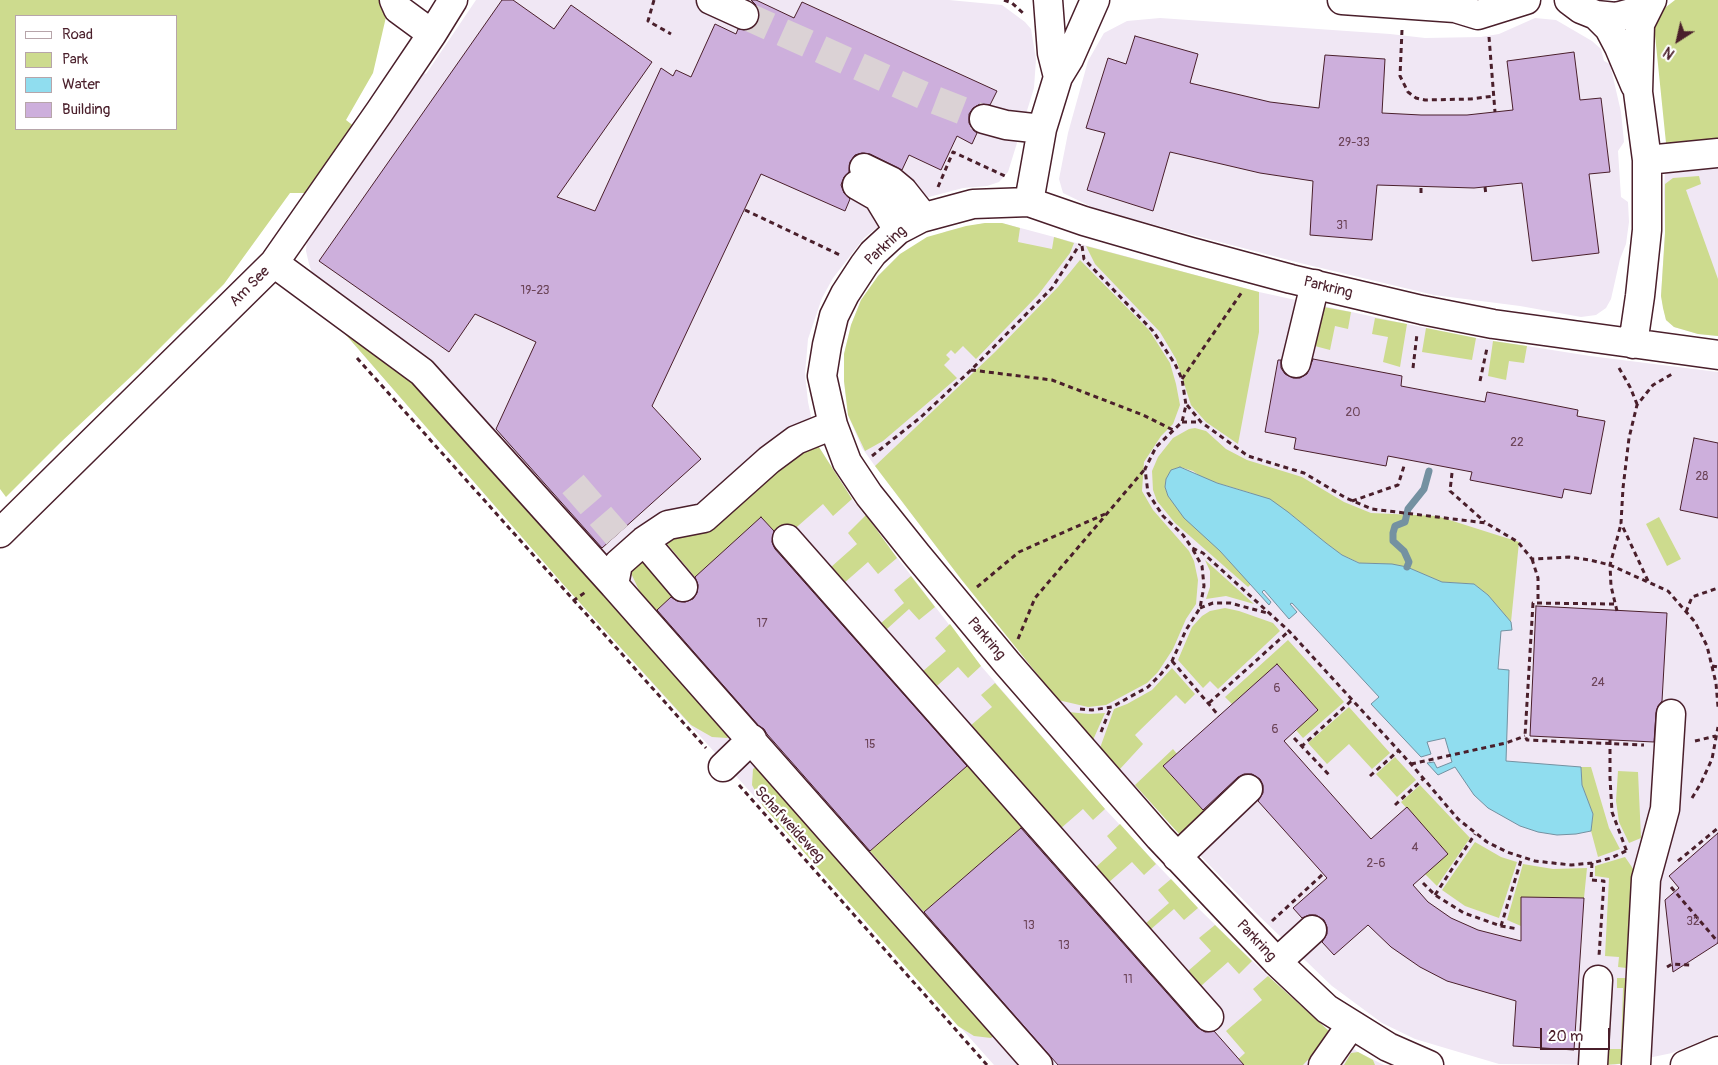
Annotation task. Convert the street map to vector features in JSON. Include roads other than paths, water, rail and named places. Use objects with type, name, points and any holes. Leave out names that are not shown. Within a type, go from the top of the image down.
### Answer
[{"type":"street","points":[[394,0],[398,9],[432,34]]},
{"type":"street","name":"Am See","points":[[0,533],[274,263],[432,34],[453,0]]},
{"type":"street","points":[[711,0],[744,14]]},
{"type":"street","points":[[1048,0],[1052,53],[1058,77]]},
{"type":"street","points":[[1029,202],[1042,129],[1058,77],[1069,59],[1095,0]]},
{"type":"street","points":[[1342,0],[1465,4],[1478,15],[1526,0]]},
{"type":"street","points":[[1569,0],[1582,10],[1596,15],[1616,17],[1636,12],[1652,0]]},
{"type":"street","points":[[1633,344],[1647,230],[1647,160],[1638,92],[1640,24],[1652,0]]},
{"type":"street","points":[[1596,15],[1609,28],[1638,92]]},
{"type":"street","points":[[984,119],[1006,125],[1042,129]]},
{"type":"street","points":[[1647,160],[1718,153]]},
{"type":"street","points":[[860,177],[878,197],[909,224]]},
{"type":"street","name":"Parkring","points":[[1430,1065],[1388,1047],[1327,1009],[1276,962],[1177,857],[1002,658],[916,555],[869,495],[847,462],[833,424],[822,376],[834,316],[873,253],[909,224],[973,204],[1029,202],[1082,232],[1191,252],[1422,310],[1493,324],[1718,355]]},
{"type":"street","points":[[274,263],[422,372],[752,739],[1038,1065]]},
{"type":"street","points":[[1296,363],[1315,284]]},
{"type":"street","points":[[614,585],[618,564],[631,543],[668,525],[704,518],[769,460],[796,440],[833,424]]},
{"type":"street","points":[[787,539],[1209,1017]]},
{"type":"street","points":[[631,543],[683,587]]},
{"type":"street","points":[[1636,1065],[1646,879],[1665,809],[1671,714]]},
{"type":"street","points":[[723,767],[752,739]]},
{"type":"street","points":[[1177,857],[1248,789]]},
{"type":"street","points":[[1276,962],[1312,930]]},
{"type":"street","points":[[1593,1065],[1598,980]]},
{"type":"street","points":[[1323,1065],[1352,1025]]},
{"type":"street","points":[[1685,1065],[1718,1051]]},
{"type":"water","points":[[1180,467],[1217,483],[1270,499],[1342,555],[1359,563],[1392,564],[1407,567],[1442,582],[1474,584],[1488,595],[1511,622],[1512,630],[1501,631],[1498,669],[1509,670],[1506,761],[1581,767],[1582,785],[1593,814],[1591,831],[1557,835],[1538,832],[1520,826],[1488,808],[1474,795],[1455,767],[1438,775],[1427,763],[1434,762],[1437,768],[1452,762],[1445,738],[1427,742],[1431,754],[1421,757],[1371,704],[1379,697],[1292,603],[1290,604],[1297,612],[1289,619],[1264,590],[1262,592],[1271,602],[1269,605],[1220,551],[1184,518],[1168,496],[1165,487],[1166,479],[1171,470]]},
{"type":"waterway","points":[[1407,567],[1409,562],[1404,551],[1393,541],[1393,533],[1395,526],[1405,522],[1408,509],[1424,489],[1429,471]]},
{"type":"tunnel","points":[[744,15],[927,97],[984,119]]},
{"type":"tunnel","points":[[573,484],[617,535]]}]
